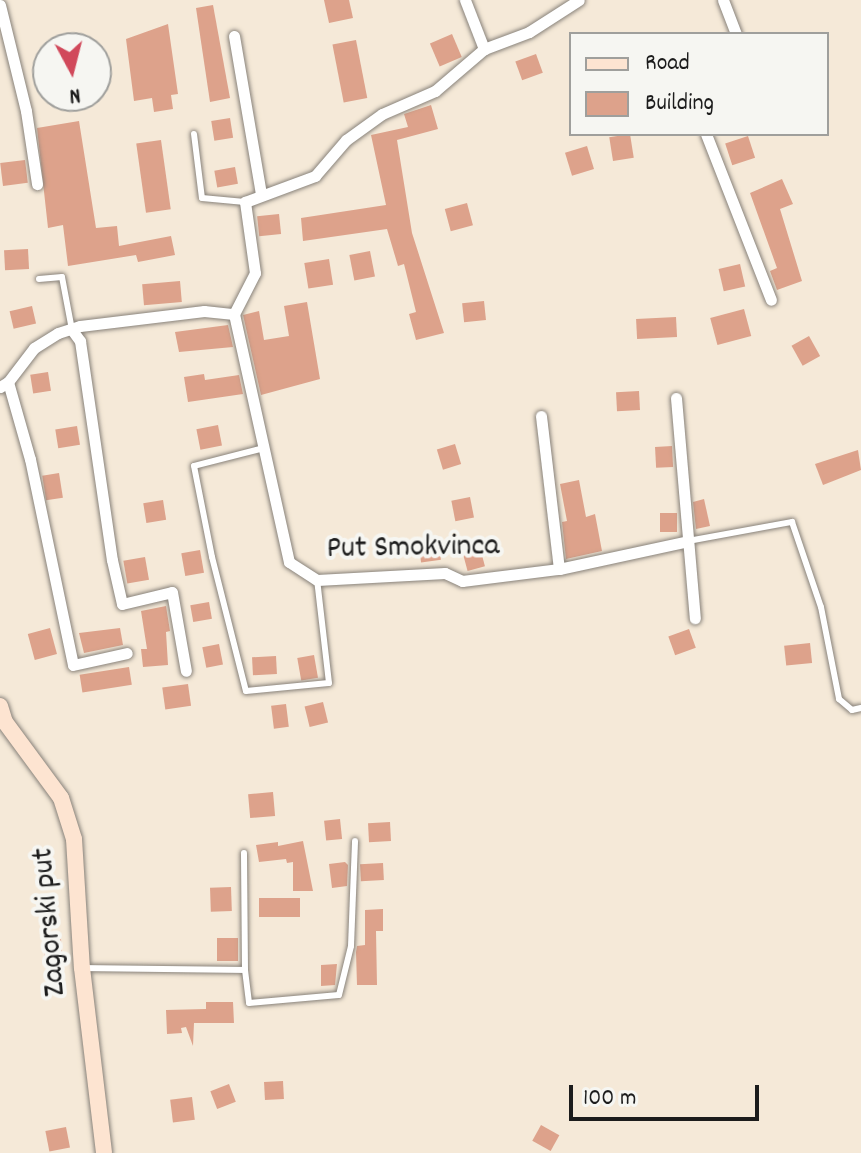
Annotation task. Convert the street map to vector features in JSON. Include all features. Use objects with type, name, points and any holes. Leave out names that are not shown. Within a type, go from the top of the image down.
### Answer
[{"type":"main road","name":"Zagorski put","points":[[0,706],[5,722],[61,798],[74,839],[82,968],[104,1153]]},
{"type":"street","points":[[465,0],[484,49]]},
{"type":"street","points":[[127,653],[73,665],[30,459],[4,384],[34,348],[58,333],[204,311],[234,314],[255,273],[245,202],[315,176],[346,140],[382,114],[435,91],[484,49],[529,32],[579,0]]},
{"type":"street","points":[[723,0],[735,32]]},
{"type":"street","points":[[0,5],[26,111],[37,184]]},
{"type":"street","points":[[234,36],[261,194]]},
{"type":"street","points":[[707,136],[771,300]]},
{"type":"street","name":"Put Smokvinca","points":[[234,314],[289,562],[317,580],[445,573],[462,581],[559,569],[688,541]]},
{"type":"street","points":[[72,330],[80,341],[112,560],[122,604],[172,592],[186,671]]},
{"type":"street","points":[[676,398],[695,618]]},
{"type":"street","points":[[541,416],[559,569]]},
{"type":"lane","points":[[194,134],[202,198],[245,202]]},
{"type":"lane","points":[[39,279],[62,277],[72,330]]},
{"type":"lane","points":[[264,448],[194,466],[246,691],[329,683],[317,580]]},
{"type":"lane","name":"Put Smokvinca","points":[[688,541],[792,522],[821,607],[839,699],[852,710],[861,708]]},
{"type":"lane","points":[[244,853],[245,970],[249,1003],[339,995],[351,946],[355,841]]},
{"type":"lane","points":[[82,968],[245,970]]},
{"type":"building","points":[[324,0],[349,0],[353,18],[329,23]]},
{"type":"building","points":[[213,5],[230,98],[210,102],[196,8]]},
{"type":"building","points":[[168,24],[178,94],[171,95],[173,109],[154,112],[152,98],[134,101],[126,39]]},
{"type":"building","points":[[452,34],[462,57],[440,66],[430,43]]},
{"type":"building","points":[[356,40],[367,98],[344,102],[332,45]]},
{"type":"building","points":[[536,54],[543,73],[522,80],[515,62]]},
{"type":"building","points":[[431,105],[438,129],[397,140],[412,233],[444,333],[416,340],[409,314],[416,312],[404,264],[398,266],[387,229],[303,241],[301,218],[386,205],[371,135],[408,127],[404,114]]},
{"type":"building","points":[[230,118],[233,138],[214,141],[211,121]]},
{"type":"building","points":[[79,121],[96,228],[117,226],[119,246],[171,236],[175,255],[138,262],[136,255],[68,266],[63,225],[48,228],[37,128]]},
{"type":"building","points":[[630,136],[634,158],[613,161],[609,137]]},
{"type":"building","points":[[748,136],[755,158],[732,165],[725,143]]},
{"type":"building","points":[[161,140],[171,209],[146,213],[136,143]]},
{"type":"building","points":[[587,146],[594,169],[572,176],[565,153]]},
{"type":"building","points":[[25,160],[28,183],[3,186],[0,163]]},
{"type":"building","points":[[235,167],[238,184],[217,187],[214,171]]},
{"type":"building","points":[[782,179],[793,204],[780,209],[802,281],[777,290],[770,271],[777,268],[750,193]]},
{"type":"building","points":[[467,203],[473,225],[451,231],[445,209]]},
{"type":"building","points":[[279,214],[281,234],[259,236],[257,216]]},
{"type":"building","points":[[28,249],[29,269],[5,270],[4,250]]},
{"type":"building","points":[[370,251],[375,277],[354,281],[349,255]]},
{"type":"building","points":[[329,259],[333,285],[308,289],[304,263]]},
{"type":"building","points":[[740,264],[745,286],[724,291],[719,269]]},
{"type":"building","points":[[180,281],[182,302],[144,305],[142,284]]},
{"type":"building","points":[[484,301],[486,320],[464,322],[462,303]]},
{"type":"building","points":[[307,302],[320,379],[261,395],[243,315],[259,311],[264,340],[289,336],[284,306]]},
{"type":"building","points":[[32,306],[36,324],[14,329],[10,311]]},
{"type":"building","points":[[744,309],[751,336],[717,345],[710,318]]},
{"type":"building","points":[[676,317],[677,337],[637,339],[636,319]]},
{"type":"building","points":[[228,325],[233,347],[179,352],[175,332]]},
{"type":"building","points":[[809,336],[820,356],[803,366],[792,346]]},
{"type":"building","points":[[48,372],[51,391],[33,394],[30,375]]},
{"type":"building","points":[[204,374],[205,380],[239,375],[243,394],[188,402],[184,377]]},
{"type":"building","points":[[639,391],[640,410],[617,411],[616,392]]},
{"type":"building","points":[[218,425],[222,446],[200,450],[196,429]]},
{"type":"building","points":[[77,426],[80,445],[58,448],[55,429]]},
{"type":"building","points":[[455,444],[461,464],[443,470],[437,450]]},
{"type":"building","points":[[672,446],[673,467],[656,468],[655,447]]},
{"type":"building","points":[[858,450],[861,470],[823,485],[815,464]]},
{"type":"building","points":[[59,473],[63,498],[46,500],[42,476]]},
{"type":"building","points":[[579,480],[586,517],[595,514],[602,551],[566,559],[562,522],[567,521],[560,484]]},
{"type":"building","points":[[470,497],[474,518],[455,521],[451,501]]},
{"type":"building","points":[[704,499],[710,526],[696,529],[693,502]]},
{"type":"building","points":[[163,500],[166,520],[146,523],[143,503]]},
{"type":"building","points":[[660,513],[677,513],[677,532],[660,532]]},
{"type":"building","points":[[438,539],[441,560],[421,563],[418,542]]},
{"type":"building","points":[[479,544],[485,566],[468,571],[462,549]]},
{"type":"building","points":[[200,550],[204,573],[185,576],[181,553]]},
{"type":"building","points":[[145,557],[149,580],[127,583],[123,561]]},
{"type":"building","points":[[209,602],[212,619],[193,622],[190,605]]},
{"type":"building","points":[[166,606],[170,631],[166,632],[168,665],[143,667],[141,649],[147,649],[141,611]]},
{"type":"building","points":[[50,628],[57,654],[35,660],[28,634]]},
{"type":"building","points":[[120,628],[123,645],[84,653],[79,633]]},
{"type":"building","points":[[689,629],[696,648],[675,655],[668,637]]},
{"type":"building","points":[[810,643],[812,663],[786,666],[784,646]]},
{"type":"building","points":[[219,644],[223,665],[206,668],[202,647]]},
{"type":"building","points":[[314,655],[318,678],[301,681],[297,658]]},
{"type":"building","points":[[276,656],[277,674],[253,675],[252,657]]},
{"type":"building","points":[[129,667],[132,685],[82,693],[80,675]]},
{"type":"building","points":[[188,684],[191,706],[165,709],[162,688]]},
{"type":"building","points":[[323,702],[328,722],[310,727],[305,707]]},
{"type":"building","points":[[286,704],[289,727],[274,729],[271,706]]},
{"type":"building","points":[[273,792],[275,816],[250,818],[248,794]]},
{"type":"building","points":[[340,819],[342,839],[326,841],[324,821]]},
{"type":"building","points":[[390,822],[391,841],[369,842],[368,823]]},
{"type":"building","points":[[303,841],[313,891],[293,891],[293,862],[287,863],[286,859],[259,862],[256,845],[278,842],[278,846]]},
{"type":"building","points":[[345,862],[348,865],[347,886],[332,888],[329,864]]},
{"type":"building","points":[[383,863],[384,880],[361,881],[360,864]]},
{"type":"building","points":[[231,887],[232,911],[211,912],[210,888]]},
{"type":"building","points":[[259,898],[300,898],[300,917],[259,917]]},
{"type":"building","points":[[383,909],[383,931],[376,931],[377,985],[357,985],[356,952],[357,946],[365,945],[365,910]]},
{"type":"building","points":[[217,938],[238,938],[238,961],[217,961]]},
{"type":"building","points":[[61,939],[63,961],[45,962],[43,941]]},
{"type":"building","points":[[337,964],[335,985],[321,986],[321,965]]},
{"type":"building","points":[[206,1002],[233,1002],[234,1023],[194,1023],[193,1046],[186,1027],[181,1028],[182,1033],[167,1034],[166,1010],[206,1009]]},
{"type":"building","points":[[283,1081],[284,1099],[265,1100],[264,1082]]},
{"type":"building","points":[[229,1084],[236,1102],[217,1109],[210,1091]]},
{"type":"building","points":[[192,1097],[195,1120],[173,1123],[170,1100]]},
{"type":"building","points":[[541,1125],[559,1135],[551,1151],[532,1141]]},
{"type":"building","points":[[66,1127],[70,1148],[49,1152],[45,1131]]}]
